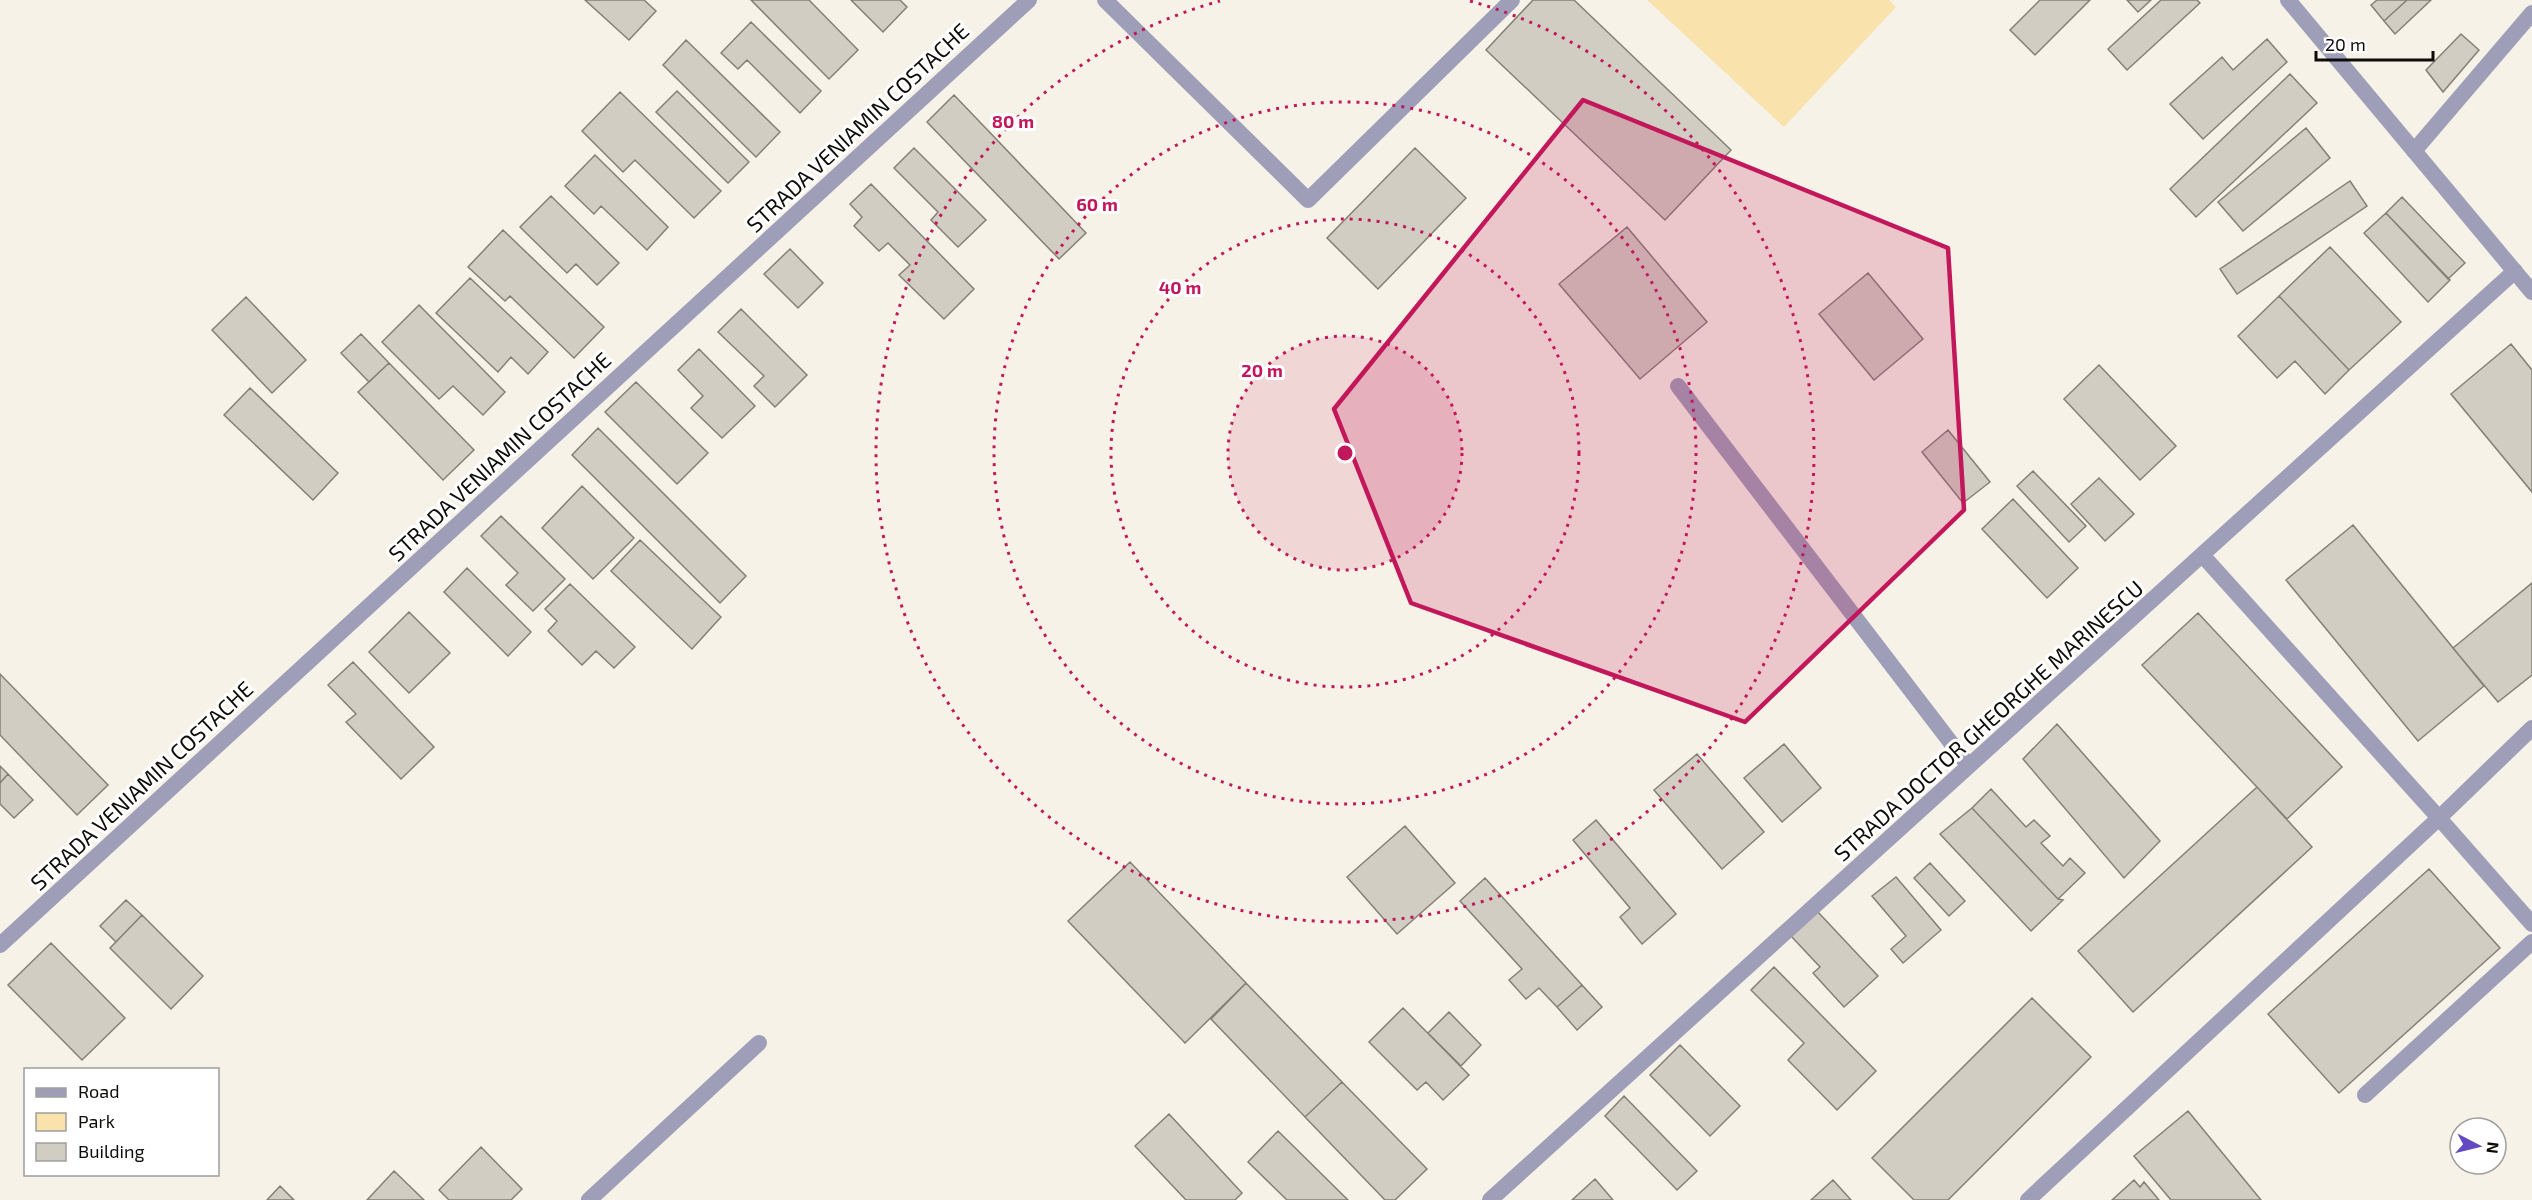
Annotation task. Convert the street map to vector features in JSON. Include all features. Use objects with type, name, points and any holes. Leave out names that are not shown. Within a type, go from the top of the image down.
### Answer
[{"type":"street","name":"STRADA VENIAMIN COSTACHE","points":[[0,945],[1029,0]]},
{"type":"street","points":[[1105,0],[1308,200],[1512,0]]},
{"type":"street","points":[[2288,0],[2532,292]]},
{"type":"street","points":[[2414,151],[2532,13]]},
{"type":"street","name":"STRADA DOCTOR GHEORGHE MARINESCU","points":[[1490,1200],[1968,765],[2204,557],[2515,271]]},
{"type":"street","points":[[1678,386],[1968,765]]},
{"type":"street","points":[[2204,557],[2532,924]]},
{"type":"street","points":[[2028,1200],[2439,818],[2532,728]]},
{"type":"street","points":[[2365,1095],[2532,942]]},
{"type":"street","points":[[589,1200],[759,1043]]},
{"type":"highlighted area","points":[[1583,100],[1948,248],[1964,510],[1745,722],[1411,603],[1334,409]]},
{"type":"green space","points":[[1647,0],[1889,0],[1896,7],[1784,127]]},
{"type":"building","points":[[585,0],[644,0],[656,11],[629,40]]},
{"type":"building","points":[[751,0],[809,0],[858,50],[829,79]]},
{"type":"building","points":[[851,0],[900,0],[907,7],[883,32]]},
{"type":"building","points":[[1533,0],[1574,0],[1731,150],[1665,220],[1486,50]]},
{"type":"building","points":[[2040,0],[2090,0],[2035,55],[2010,30]]},
{"type":"building","points":[[2127,0],[2151,0],[2138,12]]},
{"type":"building","points":[[2161,0],[2197,0],[2200,3],[2127,70],[2108,49]]},
{"type":"building","points":[[2377,0],[2407,0],[2384,21],[2371,5]]},
{"type":"building","points":[[2407,0],[2431,0],[2395,34],[2384,21]]},
{"type":"building","points":[[751,22],[821,91],[800,113],[747,60],[738,69],[721,53]]},
{"type":"building","points":[[2461,34],[2479,50],[2443,92],[2426,70]]},
{"type":"building","points":[[2267,39],[2287,62],[2203,139],[2170,104],[2222,57],[2233,70]]},
{"type":"building","points":[[686,40],[780,132],[756,157],[663,65]]},
{"type":"building","points":[[2290,74],[2317,103],[2196,217],[2170,189]]},
{"type":"building","points":[[677,91],[749,162],[728,183],[656,112]]},
{"type":"building","points":[[620,92],[721,191],[694,218],[635,160],[623,172],[582,131]]},
{"type":"building","points":[[954,95],[1086,233],[1059,259],[927,122]]},
{"type":"building","points":[[2306,128],[2330,158],[2243,231],[2218,202]]},
{"type":"building","points":[[914,148],[986,220],[958,247],[931,220],[938,212],[894,168]]},
{"type":"building","points":[[1415,148],[1466,198],[1378,289],[1327,238]]},
{"type":"building","points":[[595,155],[668,227],[647,250],[601,206],[594,214],[565,186]]},
{"type":"building","points":[[2350,181],[2367,206],[2237,294],[2220,269]]},
{"type":"building","points":[[871,184],[974,289],[944,319],[899,275],[910,265],[888,243],[879,251],[854,226],[862,217],[850,204]]},
{"type":"building","points":[[551,196],[619,263],[597,285],[576,264],[567,273],[520,227]]},
{"type":"building","points":[[2402,197],[2465,263],[2448,279],[2386,213]]},
{"type":"building","points":[[2386,213],[2450,280],[2428,302],[2364,233]]},
{"type":"building","points":[[1627,227],[1707,322],[1640,379],[1559,284]]},
{"type":"building","points":[[503,230],[604,327],[574,358],[510,296],[505,301],[468,267]]},
{"type":"building","points":[[2330,247],[2401,322],[2349,370],[2279,296]]},
{"type":"building","points":[[790,249],[823,283],[798,308],[764,274]]},
{"type":"building","points":[[1868,273],[1923,339],[1874,380],[1819,314]]},
{"type":"building","points":[[470,278],[548,352],[528,374],[511,357],[498,372],[436,313]]},
{"type":"building","points":[[2279,296],[2349,370],[2325,394],[2295,361],[2277,378],[2238,336]]},
{"type":"building","points":[[246,297],[306,360],[272,393],[212,330]]},
{"type":"building","points":[[419,305],[505,392],[483,415],[453,386],[439,399],[382,342]]},
{"type":"building","points":[[741,309],[807,375],[775,407],[754,386],[764,376],[718,332]]},
{"type":"building","points":[[361,334],[389,363],[369,382],[341,353]]},
{"type":"building","points":[[2511,344],[2532,370],[2532,492],[2451,394]]},
{"type":"building","points":[[699,349],[755,406],[722,438],[691,408],[703,396],[678,370]]},
{"type":"building","points":[[389,363],[474,450],[443,480],[358,392]]},
{"type":"building","points":[[2099,365],[2176,446],[2140,480],[2064,399]]},
{"type":"building","points":[[636,382],[708,453],[677,484],[605,412]]},
{"type":"building","points":[[250,388],[338,473],[313,500],[224,415]]},
{"type":"building","points":[[598,428],[746,576],[720,603],[572,455]]},
{"type":"building","points":[[1948,430],[1990,482],[1963,503],[1922,452]]},
{"type":"building","points":[[2033,471],[2086,526],[2069,542],[2017,486]]},
{"type":"building","points":[[2099,478],[2134,514],[2105,541],[2071,504]]},
{"type":"building","points":[[582,486],[634,538],[593,579],[542,528]]},
{"type":"building","points":[[2013,499],[2078,568],[2047,598],[1982,529]]},
{"type":"building","points":[[501,516],[565,579],[533,611],[506,585],[518,573],[481,536]]},
{"type":"building","points":[[2353,525],[2484,686],[2418,741],[2286,580]]},
{"type":"building","points":[[640,540],[721,617],[692,649],[611,571]]},
{"type":"building","points":[[467,568],[531,632],[508,656],[444,592]]},
{"type":"building","points":[[2532,583],[2532,675],[2498,702],[2453,648]]},
{"type":"building","points":[[570,584],[635,647],[614,668],[596,651],[582,665],[548,631],[557,621],[545,609]]},
{"type":"building","points":[[409,612],[450,653],[409,693],[369,652]]},
{"type":"building","points":[[2198,613],[2342,767],[2287,819],[2142,665]]},
{"type":"building","points":[[353,662],[434,747],[401,779],[346,722],[356,714],[328,685]]},
{"type":"building","points":[[0,674],[108,785],[77,815],[0,735]]},
{"type":"building","points":[[2057,724],[2160,841],[2124,878],[2023,759]]},
{"type":"building","points":[[1784,744],[1821,788],[1782,822],[1744,778]]},
{"type":"building","points":[[1697,754],[1764,832],[1722,869],[1654,790]]},
{"type":"building","points":[[0,766],[8,774],[0,783]]},
{"type":"building","points":[[8,774],[33,800],[14,818],[0,804],[0,783]]},
{"type":"building","points":[[2257,787],[2312,847],[2133,1012],[2078,951]]},
{"type":"building","points":[[1991,789],[2026,827],[2034,820],[2050,836],[2041,843],[2063,866],[2070,858],[2085,873],[2058,899],[1972,808]]},
{"type":"building","points":[[1972,808],[2058,899],[2063,900],[2031,931],[1940,834]]},
{"type":"building","points":[[1596,820],[1676,914],[1642,944],[1620,917],[1630,908],[1573,840]]},
{"type":"building","points":[[1405,826],[1455,883],[1397,934],[1347,877]]},
{"type":"building","points":[[1130,862],[1246,983],[1185,1043],[1068,921]]},
{"type":"building","points":[[1930,863],[1965,901],[1949,916],[1914,878]]},
{"type":"building","points":[[2429,869],[2500,948],[2339,1093],[2268,1014]]},
{"type":"building","points":[[1896,877],[1941,930],[1903,963],[1891,949],[1906,936],[1872,896]]},
{"type":"building","points":[[1485,878],[1582,985],[1557,1007],[1539,988],[1526,999],[1509,980],[1522,969],[1460,901]]},
{"type":"building","points":[[126,900],[142,915],[116,942],[100,926]]},
{"type":"building","points":[[1817,911],[1878,976],[1844,1007],[1813,973],[1820,967],[1791,936]]},
{"type":"building","points":[[142,915],[203,976],[171,1009],[110,948]]},
{"type":"building","points":[[51,943],[125,1018],[82,1060],[8,985]]},
{"type":"building","points":[[1774,967],[1876,1071],[1837,1110],[1788,1060],[1804,1043],[1751,990]]},
{"type":"building","points":[[1246,983],[1342,1082],[1305,1117],[1211,1019]]},
{"type":"building","points":[[1582,985],[1602,1007],[1577,1030],[1557,1007]]},
{"type":"building","points":[[2032,998],[2091,1057],[1948,1200],[1914,1200],[1872,1158]]},
{"type":"building","points":[[1403,1008],[1469,1075],[1443,1100],[1426,1082],[1417,1090],[1369,1042]]},
{"type":"building","points":[[1449,1012],[1481,1045],[1461,1066],[1428,1033]]},
{"type":"building","points":[[1680,1045],[1740,1106],[1710,1136],[1650,1075]]},
{"type":"building","points":[[1342,1082],[1427,1169],[1395,1200],[1385,1200],[1305,1117]]},
{"type":"building","points":[[1624,1096],[1697,1171],[1677,1190],[1605,1116]]},
{"type":"building","points":[[2188,1111],[2261,1200],[2171,1200],[2134,1156]]},
{"type":"building","points":[[1169,1114],[1242,1193],[1235,1200],[1186,1200],[1135,1146]]},
{"type":"building","points":[[1278,1131],[1348,1200],[1287,1200],[1248,1162]]},
{"type":"building","points":[[481,1147],[522,1189],[511,1200],[449,1200],[439,1190]]},
{"type":"building","points":[[394,1171],[424,1200],[367,1200]]},
{"type":"building","points":[[1595,1179],[1613,1200],[1572,1200]]},
{"type":"building","points":[[1833,1180],[1851,1200],[1811,1200]]},
{"type":"building","points":[[2134,1180],[2140,1187],[2144,1182],[2159,1200],[2112,1200]]},
{"type":"building","points":[[280,1186],[294,1200],[267,1200]]}]
